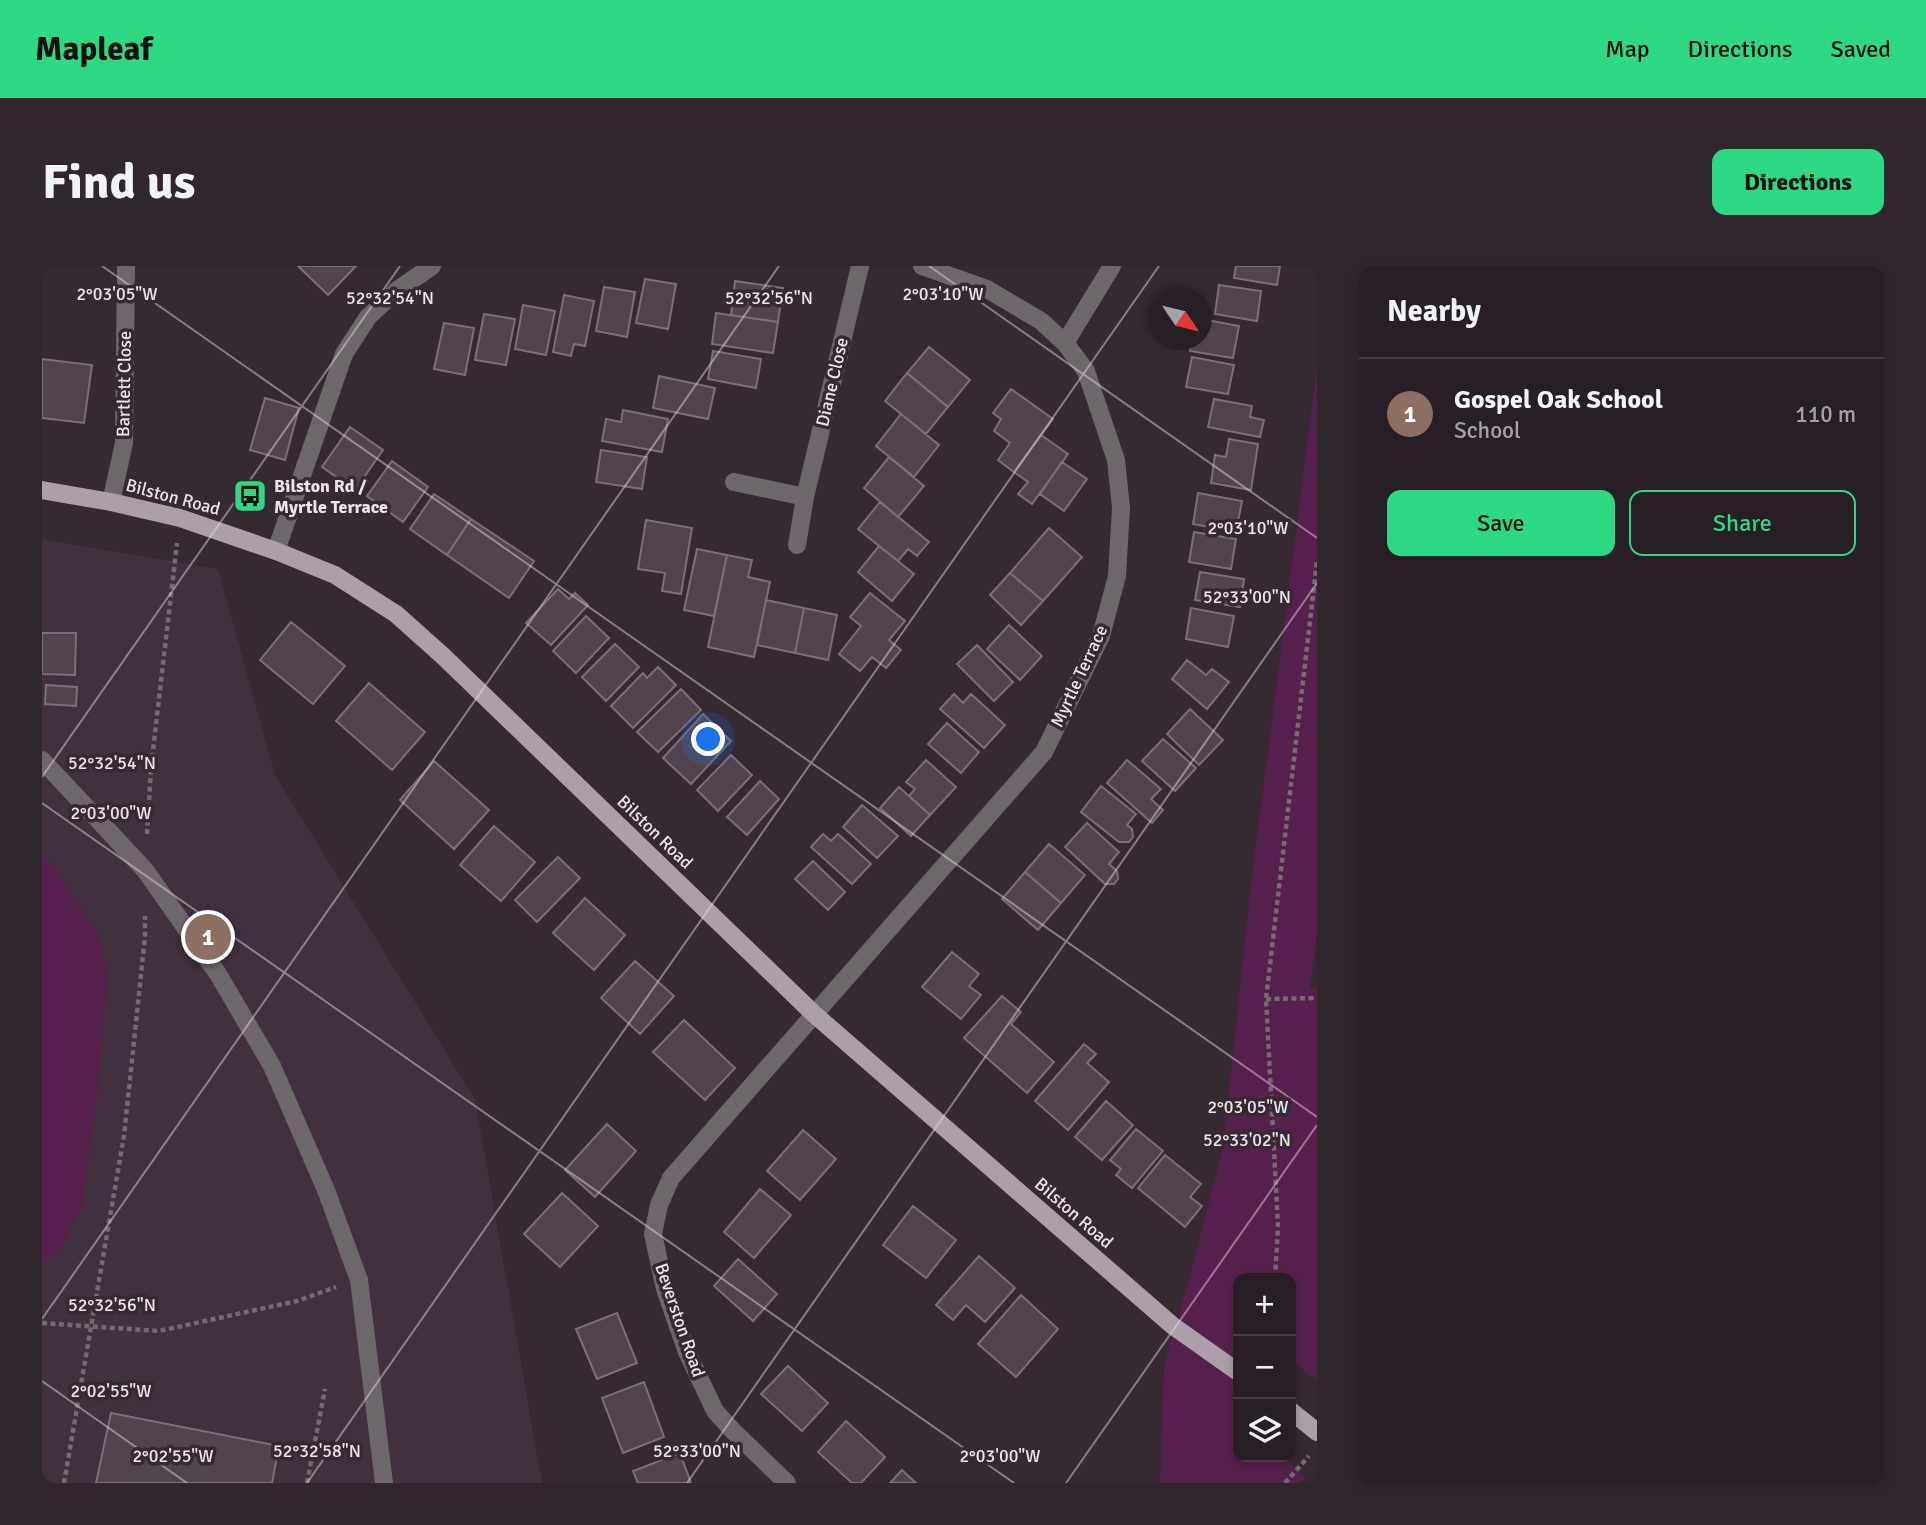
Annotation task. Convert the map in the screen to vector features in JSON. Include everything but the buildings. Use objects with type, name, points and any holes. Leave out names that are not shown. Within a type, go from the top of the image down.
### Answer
[{"type":"main road","name":"Bilston Road","points":[[42,491],[111,502],[180,518],[276,551],[335,575],[396,614],[443,656],[814,1014],[1173,1326],[1233,1368]]},
{"type":"main road","points":[[1296,1415],[1317,1432]]},
{"type":"street","name":"Bartlett Close","points":[[111,502],[124,443],[126,266]]},
{"type":"street","points":[[276,551],[344,354],[368,317],[396,291],[432,266]]},
{"type":"street","name":"Diane Close","points":[[797,545],[805,498],[860,266]]},
{"type":"street","name":"Myrtle Terrace","points":[[814,1014],[1044,752],[1101,636],[1117,576],[1121,508],[1116,460],[1086,371],[1065,344],[1041,321],[987,289],[922,266]]},
{"type":"street","points":[[1065,344],[1112,266]]},
{"type":"street","points":[[734,482],[805,498]]},
{"type":"street","points":[[42,760],[145,870],[218,974],[272,1066],[326,1190],[359,1280],[384,1483]]},
{"type":"street","name":"Beverston Road","points":[[787,1483],[715,1411],[687,1352],[665,1289],[653,1234],[659,1205],[671,1178],[814,1014]]},
{"type":"path","points":[[64,1483],[124,1136],[145,936],[145,870],[151,768],[180,518]]},
{"type":"path","points":[[1275,1273],[1278,1226],[1266,999],[1317,561]]},
{"type":"path","points":[[1266,999],[1317,998]]},
{"type":"path","points":[[42,1323],[159,1331],[297,1301],[359,1280]]},
{"type":"path","points":[[307,1483],[325,1388]]},
{"type":"path","points":[[1285,1483],[1317,1448]]},
{"type":"shaded area","points":[[1317,367],[1317,933],[1310,988],[1317,988],[1317,1380],[1296,1365],[1296,1273],[1233,1273],[1233,1462],[1288,1462],[1305,1477],[1300,1483],[1160,1483],[1164,1367],[1223,1147],[1251,885]]},
{"type":"shaded area","points":[[42,539],[218,569],[275,775],[475,1099],[542,1483],[42,1483]]},
{"type":"shaded area","points":[[42,855],[54,866],[97,931],[108,974],[97,1097],[82,1207],[60,1249],[42,1264]]},
{"type":"place","name":"Bilston Rd / Myrtle Terrace","points":[[250,496]]},
{"type":"place","name":"Gospel Oak School","points":[[208,937]]}]
